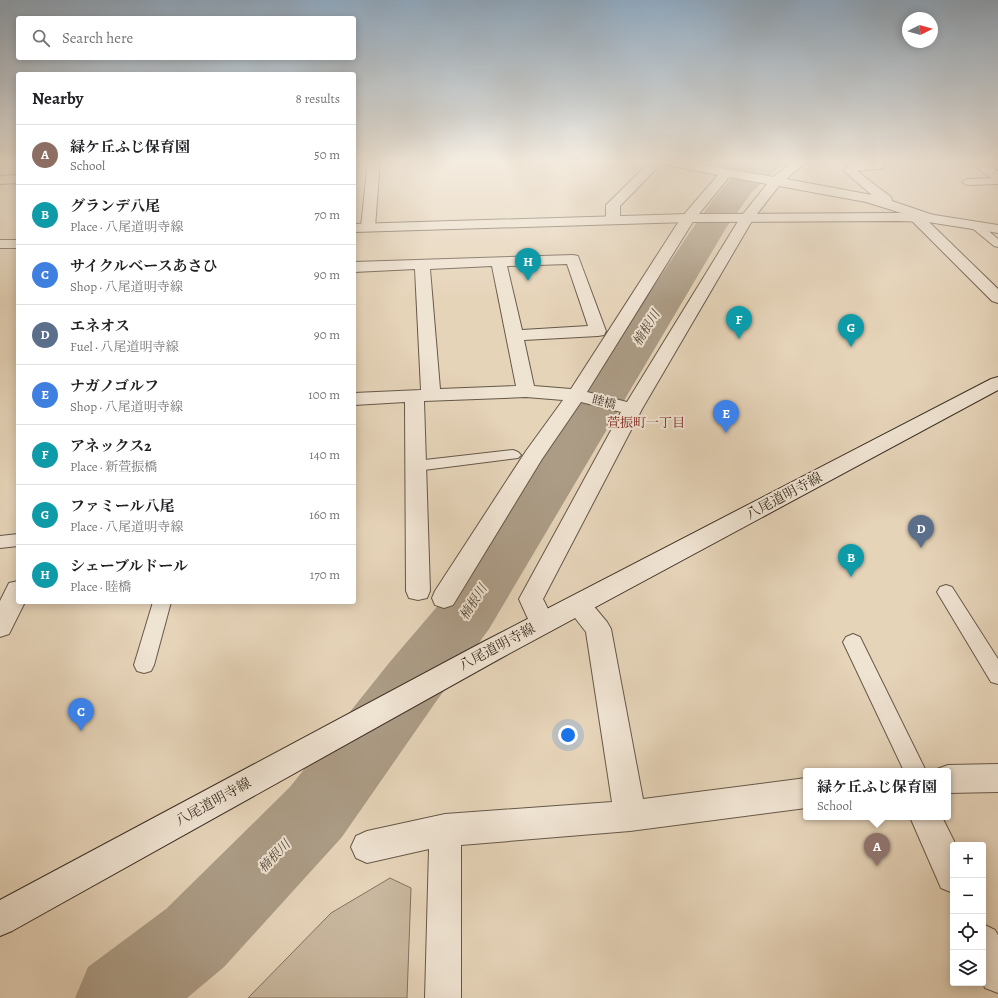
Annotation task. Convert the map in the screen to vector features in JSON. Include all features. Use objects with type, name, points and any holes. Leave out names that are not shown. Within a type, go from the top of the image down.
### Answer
[{"type":"street","points":[[368,227],[370,207]]},
{"type":"street","points":[[612,207],[613,220]]},
{"type":"street","points":[[444,598],[533,456],[576,395],[701,207]]},
{"type":"street","points":[[542,623],[531,599],[632,409],[742,218],[753,207]]},
{"type":"street","points":[[896,207],[922,218],[998,298]]},
{"type":"street","points":[[356,228],[692,218],[922,218],[998,229]]},
{"type":"street","points":[[0,235],[16,235]]},
{"type":"street","points":[[0,244],[16,244]]},
{"type":"street","points":[[356,267],[573,259],[598,331],[514,336]]},
{"type":"street","points":[[499,262],[526,391]]},
{"type":"street","points":[[418,591],[416,466],[422,396],[422,264]]},
{"type":"street","name":"八尾道明寺線","points":[[0,919],[542,623],[998,383]]},
{"type":"street","name":"睦橋","points":[[356,399],[526,391],[576,395],[632,409]]},
{"type":"street","points":[[0,627],[16,598]]},
{"type":"street","points":[[578,605],[598,629],[630,816]]},
{"type":"street","points":[[951,779],[998,778]]},
{"type":"street","points":[[367,848],[445,830],[630,816],[803,792]]},
{"type":"street","points":[[927,820],[950,869]]},
{"type":"street","points":[[443,998],[445,830]]},
{"type":"street","points":[[986,949],[998,975]]},
{"type":"lane","points":[[975,225],[998,244]]},
{"type":"lane","points":[[416,466],[512,455]]},
{"type":"lane","points":[[0,542],[16,540]]},
{"type":"lane","points":[[946,592],[998,676]]},
{"type":"lane","points":[[144,665],[161,604]]},
{"type":"lane","points":[[853,642],[914,768]]},
{"type":"shaded area","points":[[390,878],[411,888],[407,998],[248,998],[331,913]]},
{"type":"waterway","name":"楠根川","points":[[119,998],[195,938],[316,812],[412,683],[468,612],[702,239],[725,207]]},
{"type":"place","name":"シェーブルドール","points":[[528,281]]},
{"type":"place","name":"アネックス2","points":[[739,339]]},
{"type":"place","name":"ファミール八尾","points":[[851,347]]},
{"type":"place","name":"ナガノゴルフ","points":[[726,433]]},
{"type":"place","name":"エネオス","points":[[921,548]]},
{"type":"place","name":"グランデ八尾","points":[[851,577]]},
{"type":"place","name":"サイクルベースあさひ","points":[[81,731]]},
{"type":"place","name":"緑ケ丘ふじ保育園","points":[[877,866]]},
{"type":"district","name":"萱振町一丁目","points":[[646,422]]}]
